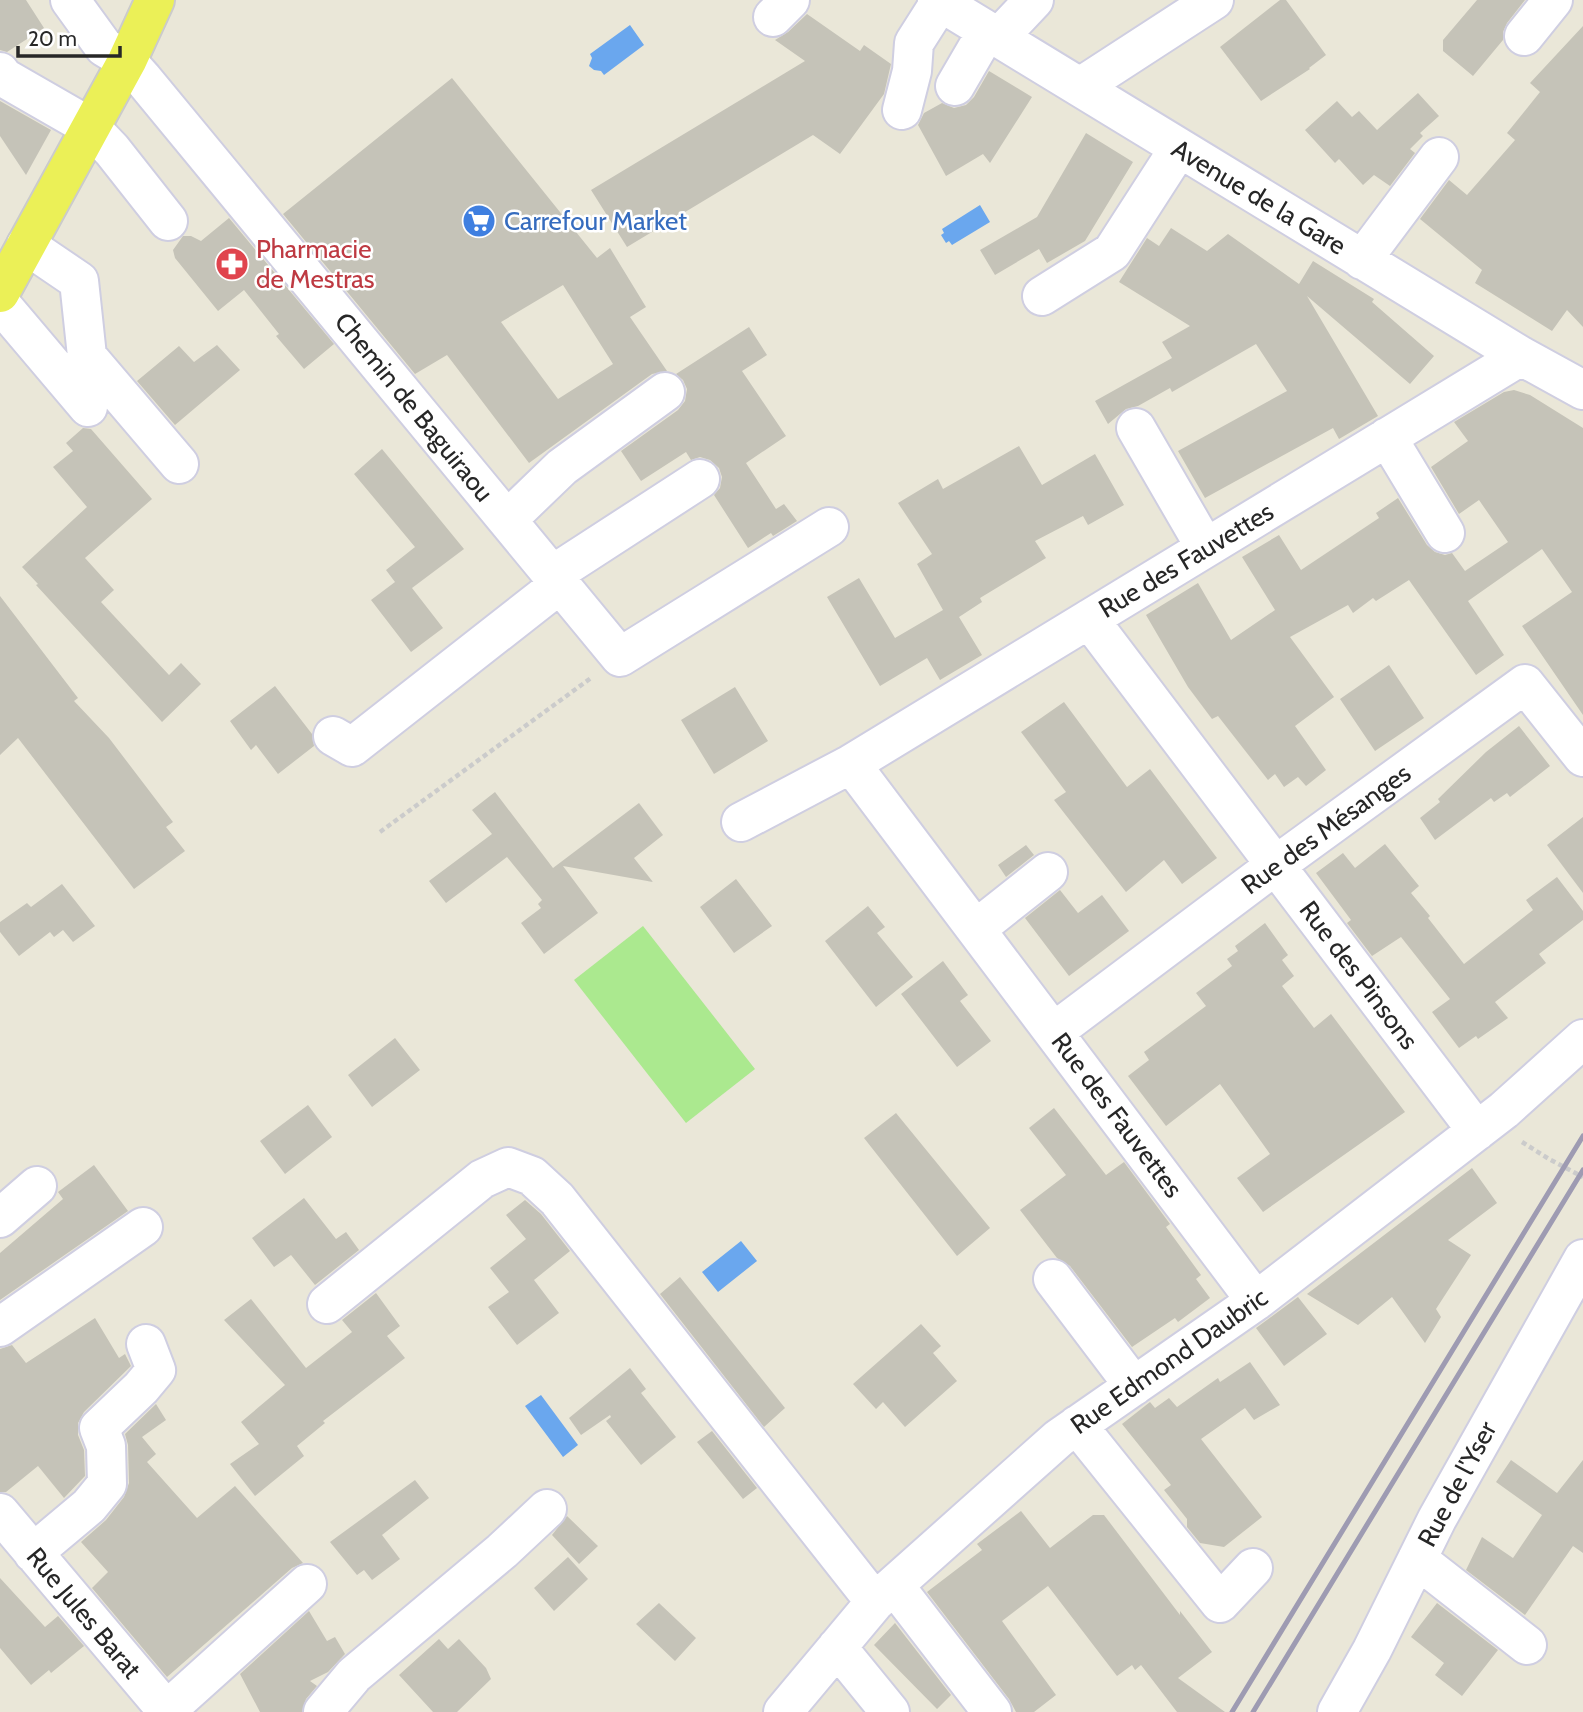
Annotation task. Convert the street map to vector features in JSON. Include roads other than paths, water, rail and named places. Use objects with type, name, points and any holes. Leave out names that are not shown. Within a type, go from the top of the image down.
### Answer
[{"type":"main road","points":[[0,293],[127,61],[155,0]]},
{"type":"street","name":"Chemin de Baguiraou","points":[[71,0],[104,47],[127,61],[620,657],[829,527]]},
{"type":"street","points":[[955,86],[993,34],[1034,0]]},
{"type":"street","points":[[1080,88],[1214,0]]},
{"type":"street","points":[[1524,36],[1553,0]]},
{"type":"street","points":[[902,110],[912,71],[915,43],[938,1]]},
{"type":"street","name":"Avenue de la Gare","points":[[938,1],[1521,356],[1583,390]]},
{"type":"street","points":[[0,72],[3,77],[90,127],[168,221]]},
{"type":"street","points":[[1042,296],[1112,251],[1179,148]]},
{"type":"street","points":[[1362,260],[1439,157]]},
{"type":"street","points":[[26,245],[79,281],[88,356],[179,464]]},
{"type":"street","points":[[0,303],[88,407]]},
{"type":"street","name":"Rue des Fauvettes","points":[[741,822],[851,764],[1521,356]]},
{"type":"street","points":[[507,520],[562,467],[665,392]]},
{"type":"street","points":[[1136,428],[1205,548]]},
{"type":"street","points":[[1387,438],[1445,533]]},
{"type":"street","points":[[333,736],[352,747],[556,580],[700,479]]},
{"type":"street","name":"Rue des Pinsons","points":[[1089,619],[1276,865],[1483,1126]]},
{"type":"street","name":"Rue des Mésanges","points":[[1055,1031],[1276,865],[1525,684],[1583,757]]},
{"type":"street","name":"Rue des Fauvettes","points":[[851,764],[1055,1031],[1256,1301]]},
{"type":"street","points":[[976,929],[1048,872]]},
{"type":"street","name":"Rue Edmond Daubric","points":[[783,1712],[877,1601],[1059,1438],[1256,1301],[1504,1110],[1583,1040]]},
{"type":"street","points":[[327,1304],[482,1179],[508,1167],[532,1176],[557,1199],[877,1601]]},
{"type":"street","points":[[0,1219],[37,1186]]},
{"type":"street","points":[[0,1327],[143,1227]]},
{"type":"street","name":"Rue de l'Yser","points":[[1337,1712],[1520,1369],[1583,1259]]},
{"type":"street","points":[[1053,1279],[1134,1386]]},
{"type":"street","points":[[33,1553],[89,1506],[107,1484],[106,1446],[99,1428],[156,1370],[146,1343]]},
{"type":"street","points":[[1077,1425],[1220,1603],[1253,1568]]},
{"type":"street","points":[[323,1712],[354,1675],[502,1551],[547,1509]]},
{"type":"street","name":"Rue Jules Barat","points":[[0,1513],[167,1711]]},
{"type":"street","points":[[772,1513],[877,1601],[992,1712]]},
{"type":"street","points":[[1417,1559],[1527,1645]]},
{"type":"street","points":[[167,1711],[307,1584]]},
{"type":"street","points":[[837,1647],[890,1712]]},
{"type":"water","points":[[630,25],[644,45],[604,75],[589,66],[592,58],[590,54]]},
{"type":"water","points":[[980,205],[990,222],[952,245],[949,241],[946,243],[941,235],[944,233],[942,229]]},
{"type":"water","points":[[741,1241],[757,1261],[718,1292],[702,1272]]},
{"type":"water","points":[[541,1395],[578,1445],[563,1457],[525,1406]]},
{"type":"railway","points":[[1232,1712],[1583,1136]]},
{"type":"railway","points":[[1253,1712],[1583,1170]]},
{"type":"place","name":"Carrefour Market","points":[[479,221]]},
{"type":"place","name":"Pharmacie de Mestras","points":[[232,264]]}]
